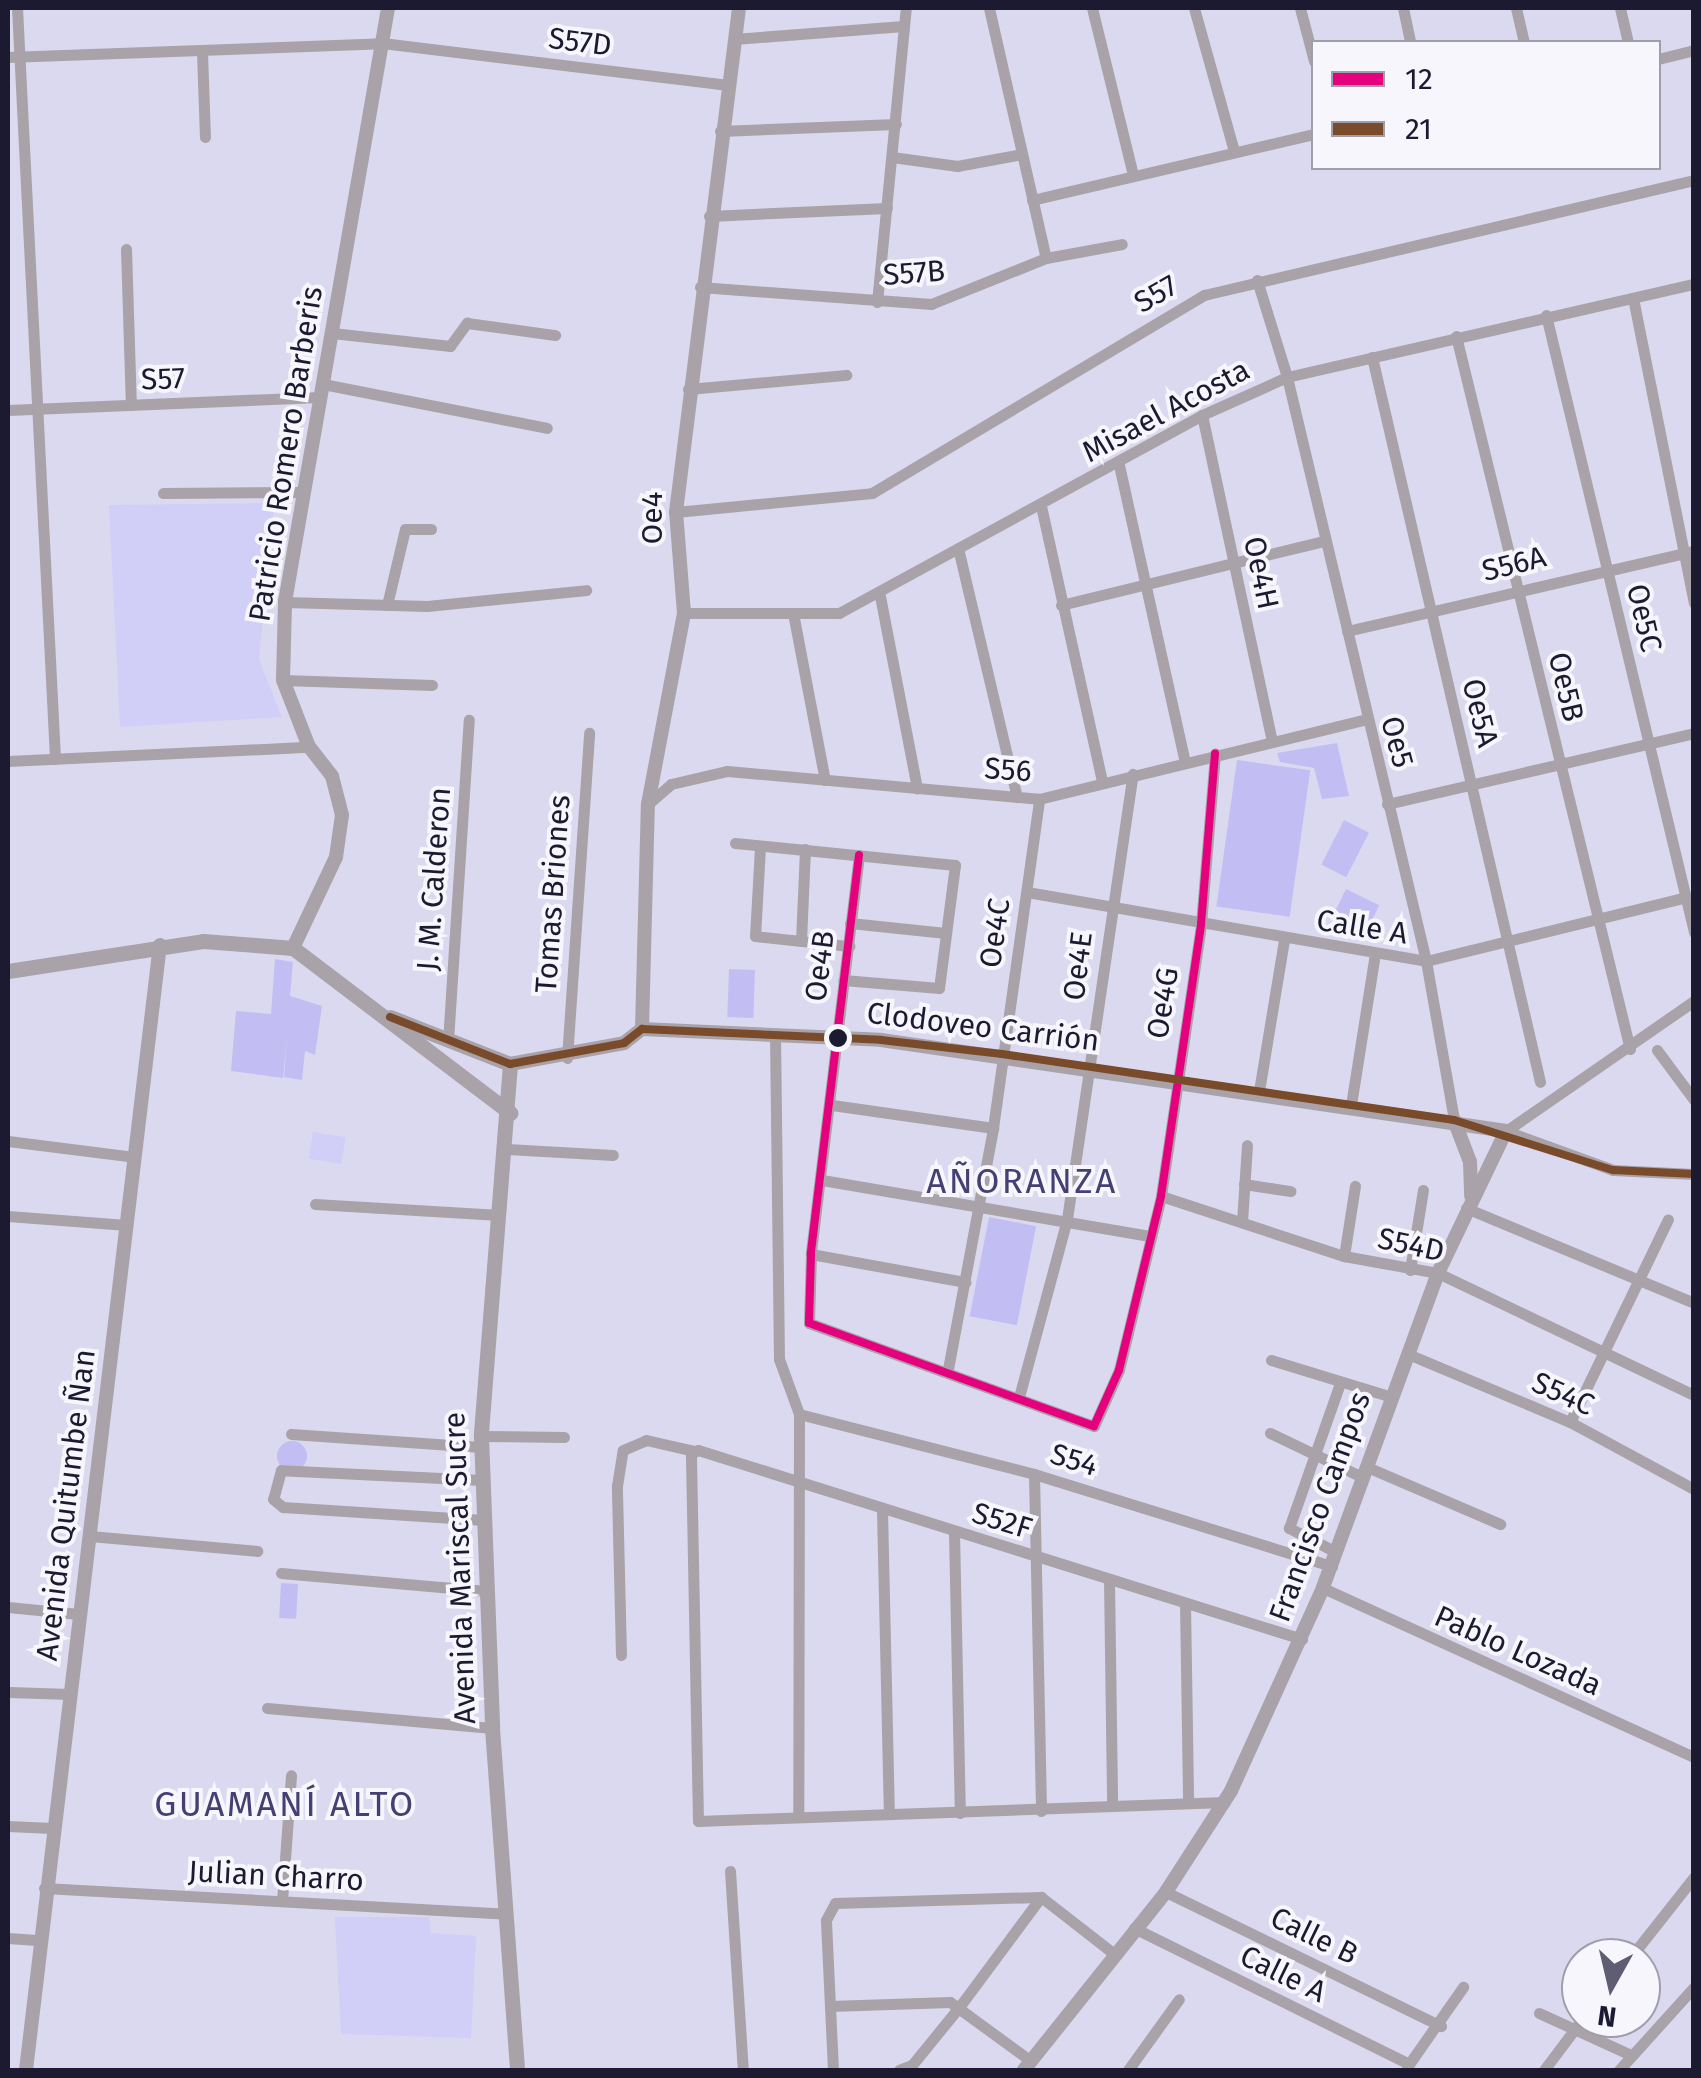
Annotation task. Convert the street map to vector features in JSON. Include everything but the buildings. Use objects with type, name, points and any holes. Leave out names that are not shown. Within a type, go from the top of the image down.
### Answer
[{"type":"main road","points":[[8,971],[160,946],[293,948],[390,1016],[510,1113]]},
{"type":"main road","points":[[390,1016],[466,1050],[510,1064]]},
{"type":"main road","points":[[456,1071],[466,1050]]},
{"type":"main road","name":"Avenida Mariscal Sucre","points":[[510,1064],[510,1113],[481,1441],[492,1728],[517,2070]]},
{"type":"street","points":[[17,8],[13,57],[41,408],[55,759]]},
{"type":"street","name":"Patricio Romero Barberis","points":[[293,948],[336,857],[342,824],[332,776],[309,747],[283,680],[285,602],[388,8]]},
{"type":"street","name":"Oe4","points":[[642,1029],[648,804],[684,613],[676,512],[708,216],[739,8]]},
{"type":"street","points":[[877,302],[906,8]]},
{"type":"street","points":[[989,8],[1046,258]]},
{"type":"street","points":[[1092,8],[1133,175]]},
{"type":"street","points":[[1194,8],[1234,151]]},
{"type":"street","points":[[1300,8],[1311,50]]},
{"type":"street","points":[[1403,8],[1410,40]]},
{"type":"street","points":[[1516,8],[1524,40]]},
{"type":"street","points":[[1620,8],[1628,40]]},
{"type":"street","points":[[734,39],[904,26]]},
{"type":"street","name":"S57D","points":[[13,57],[382,43],[728,85]]},
{"type":"street","points":[[1661,58],[1694,50]]},
{"type":"street","points":[[202,52],[206,137]]},
{"type":"street","points":[[720,131],[896,124]]},
{"type":"street","points":[[1032,200],[1311,135]]},
{"type":"street","points":[[892,157],[957,166],[1022,154]]},
{"type":"street","name":"S57","points":[[676,512],[872,493],[1204,295],[1694,180]]},
{"type":"street","points":[[708,216],[886,208]]},
{"type":"street","name":"S57B","points":[[700,287],[931,304],[1046,258],[1122,244]]},
{"type":"street","points":[[126,249],[131,406]]},
{"type":"street","name":"Oe5","points":[[1257,280],[1287,377],[1364,720],[1426,961],[1454,1120]]},
{"type":"street","name":"Misael Acosta","points":[[684,613],[839,613],[880,596],[958,548],[1119,465],[1202,415],[1287,377],[1694,284]]},
{"type":"street","points":[[1633,298],[1688,552],[1694,603]]},
{"type":"street","name":"Oe5C","points":[[1546,315],[1694,932]]},
{"type":"street","points":[[332,332],[450,346],[467,322],[555,335]]},
{"type":"street","name":"Oe5B","points":[[1456,336],[1630,1049]]},
{"type":"street","name":"Oe5A","points":[[1372,357],[1540,1082]]},
{"type":"street","points":[[688,389],[846,375]]},
{"type":"street","name":"S57","points":[[8,410],[131,406],[321,391],[546,428]]},
{"type":"street","name":"Oe4H","points":[[1202,415],[1272,741]]},
{"type":"street","points":[[1119,465],[1184,762]]},
{"type":"street","points":[[163,492],[304,492]]},
{"type":"street","points":[[1040,506],[1102,781]]},
{"type":"street","points":[[387,604],[405,529],[431,529]]},
{"type":"street","points":[[1061,605],[1147,580],[1322,541]]},
{"type":"street","points":[[958,548],[1017,797]]},
{"type":"street","name":"S56A","points":[[1347,631],[1517,587],[1688,552]]},
{"type":"street","points":[[285,602],[387,604],[586,590]]},
{"type":"street","points":[[880,596],[917,788]]},
{"type":"street","points":[[794,613],[825,780]]},
{"type":"street","points":[[283,680],[432,685]]},
{"type":"street","name":"J. M. Calderon","points":[[448,1041],[469,720]]},
{"type":"street","name":"S56","points":[[648,804],[671,784],[727,771],[1039,799],[1364,720]]},
{"type":"street","name":"Tomas Briones","points":[[567,1058],[589,732]]},
{"type":"street","points":[[1387,804],[1694,733]]},
{"type":"street","points":[[8,761],[309,747]]},
{"type":"street","name":"Oe4G","points":[[1019,1397],[1094,1426],[1119,1370],[1162,1196],[1201,924],[1215,754]]},
{"type":"street","name":"Oe4E","points":[[1019,1397],[1068,1219],[1110,910],[1133,774]]},
{"type":"street","name":"Oe4C","points":[[948,1368],[994,1128],[1039,799]]},
{"type":"street","points":[[735,843],[955,865],[937,989],[844,980]]},
{"type":"street","points":[[760,847],[756,936],[849,946]]},
{"type":"street","points":[[801,942],[805,849]]},
{"type":"street","name":"Oe4B","points":[[859,855],[832,1105],[811,1254],[809,1323],[948,1368]]},
{"type":"street","name":"Calle A","points":[[1027,892],[1110,910],[1426,961],[1686,897]]},
{"type":"street","points":[[850,924],[945,933]]},
{"type":"street","points":[[1259,1091],[1284,940]]},
{"type":"street","name":"Avenida Quitumbe Ñan","points":[[26,2070],[37,1940],[71,1694],[160,946]]},
{"type":"street","points":[[1350,1106],[1375,954]]},
{"type":"street","name":"Francisco Campos","points":[[1027,2066],[1166,1892],[1225,1802],[1323,1588],[1389,1396],[1438,1272],[1506,1132],[1694,1001]]},
{"type":"street","name":"Clodoveo Carrión","points":[[510,1064],[567,1058],[624,1043],[642,1029],[838,1038],[1002,1054],[1454,1120],[1506,1132]]},
{"type":"street","points":[[775,1034],[779,1359],[799,1414],[798,1816]]},
{"type":"street","points":[[1657,1050],[1694,1100]]},
{"type":"street","points":[[832,1105],[994,1128]]},
{"type":"street","points":[[1454,1120],[1470,1162],[1468,1204]]},
{"type":"street","points":[[1506,1132],[1613,1170],[1694,1174]]},
{"type":"street","points":[[8,1141],[134,1157]]},
{"type":"street","points":[[1242,1222],[1247,1145]]},
{"type":"street","points":[[507,1148],[613,1155]]},
{"type":"street","points":[[822,1180],[981,1204],[1151,1236]]},
{"type":"street","points":[[1244,1184],[1290,1191]]},
{"type":"street","points":[[1344,1256],[1355,1186]]},
{"type":"street","points":[[1410,1270],[1424,1190]]},
{"type":"street","name":"S54D","points":[[1162,1196],[1344,1256],[1438,1272],[1694,1395]]},
{"type":"street","points":[[316,1204],[500,1215]]},
{"type":"street","name":"S54D","points":[[1468,1204],[1639,1276],[1694,1304]]},
{"type":"street","points":[[8,1216],[127,1224]]},
{"type":"street","points":[[1570,1422],[1668,1219]]},
{"type":"street","points":[[811,1254],[965,1282]]},
{"type":"street","name":"S54C","points":[[1408,1354],[1570,1422],[1694,1488]]},
{"type":"street","points":[[1271,1360],[1389,1396]]},
{"type":"street","points":[[948,1368],[1019,1397]]},
{"type":"street","points":[[1334,1559],[1288,1528],[1340,1383]]},
{"type":"street","name":"S54","points":[[799,1414],[1034,1474],[1334,1559]]},
{"type":"street","points":[[1270,1433],[1315,1455],[1500,1524]]},
{"type":"street","points":[[291,1434],[481,1441],[564,1436]]},
{"type":"street","name":"S52F","points":[[621,1656],[617,1486],[623,1450],[646,1440],[1302,1640]]},
{"type":"street","points":[[692,1452],[696,1818],[1041,1811],[1188,1800],[1225,1802]]},
{"type":"street","points":[[482,1480],[281,1470],[273,1499],[283,1507],[484,1520]]},
{"type":"street","points":[[1034,1474],[1041,1811]]},
{"type":"street","points":[[882,1510],[889,1814]]},
{"type":"street","points":[[954,1532],[960,1813]]},
{"type":"street","points":[[90,1536],[257,1552]]},
{"type":"street","points":[[281,1573],[486,1591]]},
{"type":"street","points":[[1109,1580],[1112,1805]]},
{"type":"street","name":"Pablo Lozada","points":[[1323,1588],[1694,1758]]},
{"type":"street","points":[[1185,1604],[1188,1800]]},
{"type":"street","points":[[8,1607],[79,1614]]},
{"type":"street","points":[[8,1692],[71,1694]]},
{"type":"street","points":[[267,1708],[492,1728]]},
{"type":"street","points":[[282,1901],[291,1775]]},
{"type":"street","points":[[8,1826],[52,1828]]},
{"type":"street","points":[[730,1871],[743,2070]]},
{"type":"street","points":[[1646,1938],[1694,1877]]},
{"type":"street","name":"Julian Charro","points":[[44,1888],[506,1914]]},
{"type":"street","name":"Calle B","points":[[1166,1892],[1440,2026]]},
{"type":"street","points":[[900,2070],[912,2065],[1041,1897]]},
{"type":"street","points":[[834,2070],[826,1920],[835,1903],[1041,1897],[1113,1954]]},
{"type":"street","name":"Calle A","points":[[1134,1928],[1407,2067]]},
{"type":"street","points":[[8,1938],[37,1940]]},
{"type":"street","points":[[1407,2067],[1440,2026],[1462,1987]]},
{"type":"street","points":[[1618,2070],[1694,1987]]},
{"type":"street","points":[[1128,2070],[1180,1999]]},
{"type":"street","points":[[830,2006],[960,2006],[1027,2066]]},
{"type":"street","points":[[1540,2012],[1561,2023]]},
{"type":"street","points":[[1544,2070],[1567,2038]]},
{"type":"street","points":[[1591,2038],[1630,2055]]},
{"type":"shaded area","points":[[274,503],[259,660],[282,717],[120,727],[109,505]]},
{"type":"shaded area","points":[[1337,743],[1349,796],[1322,799],[1314,768],[1280,762],[1277,753]]},
{"type":"shaded area","points":[[1237,760],[1310,770],[1290,917],[1216,907]]},
{"type":"shaded area","points":[[1344,820],[1369,833],[1346,877],[1321,865]]},
{"type":"shaded area","points":[[1346,889],[1379,905],[1364,936],[1331,920]]},
{"type":"shaded area","points":[[275,959],[293,962],[290,996],[322,1006],[315,1055],[305,1051],[302,1080],[284,1077],[287,1038],[283,1078],[231,1071],[236,1011],[271,1014]]},
{"type":"shaded area","points":[[729,969],[755,970],[753,1018],[727,1017]]},
{"type":"shaded area","points":[[313,1132],[346,1137],[341,1164],[309,1159]]},
{"type":"shaded area","points":[[989,1217],[1036,1226],[1017,1325],[970,1316]]},
{"type":"shaded area","points":[[292,1441],[306,1450],[307,1456],[298,1470],[292,1471],[278,1462],[277,1456],[286,1442]]},
{"type":"shaded area","points":[[281,1583],[298,1584],[296,1619],[279,1618]]},
{"type":"shaded area","points":[[335,1917],[429,1917],[431,1933],[476,1936],[471,2038],[341,2034]]},
{"type":"transit line","name":"12","points":[[859,855],[811,1254],[809,1323],[1094,1426],[1119,1370],[1161,1196],[1201,924],[1215,754]]},
{"type":"transit line","name":"21","points":[[390,1017],[510,1064],[624,1043],[642,1029],[881,1040],[1002,1054],[1454,1120],[1613,1170],[1694,1174]]},
{"type":"district","name":"AÑORANZA","points":[[1022,1181]]},
{"type":"district","name":"GUAMANÍ ALTO","points":[[285,1804]]}]
